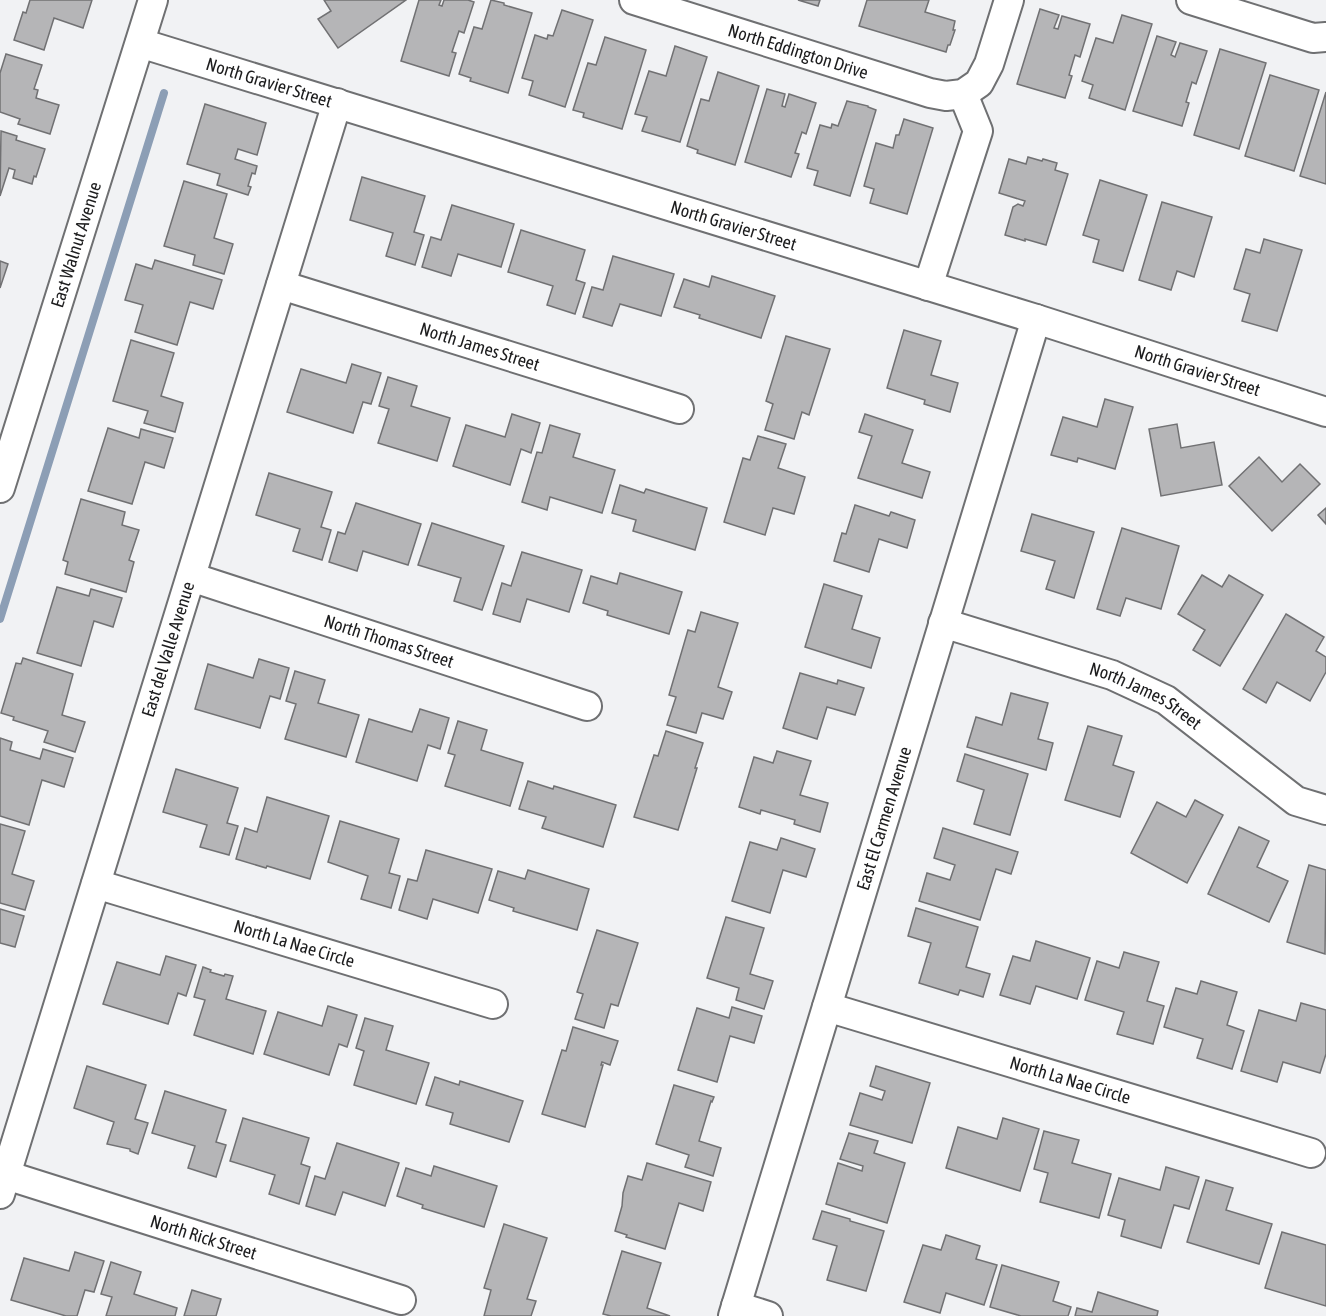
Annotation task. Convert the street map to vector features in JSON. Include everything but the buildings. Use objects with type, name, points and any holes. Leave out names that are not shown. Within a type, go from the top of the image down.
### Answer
[{"type":"street","name":"East Walnut Avenue","points":[[0,488],[153,0]]},
{"type":"street","name":"North Eddington Drive","points":[[634,0],[930,93],[946,96],[963,94]]},
{"type":"street","points":[[927,286],[978,131],[963,94],[979,83],[989,64],[1009,0]]},
{"type":"street","points":[[1191,0],[1313,38],[1326,37]]},
{"type":"street","name":"North Gravier Street","points":[[140,42],[1036,319],[1326,412]]},
{"type":"street","name":"East del Valle Avenue","points":[[3,1185],[337,103]]},
{"type":"street","name":"North James Street","points":[[281,285],[679,409]]},
{"type":"street","name":"East El Carmen Avenue","points":[[734,1311],[1036,319]]},
{"type":"street","name":"North Thomas Street","points":[[191,577],[587,706]]},
{"type":"street","name":"North James Street","points":[[944,622],[1112,675],[1166,700],[1296,801],[1326,810]]},
{"type":"street","name":"North La Nae Circle","points":[[96,885],[493,1004]]},
{"type":"street","name":"North La Nae Circle","points":[[827,1007],[1311,1154]]},
{"type":"street","name":"North Rick Street","points":[[3,1185],[401,1300]]},
{"type":"street","points":[[734,1311],[768,1316]]},
{"type":"waterway","points":[[0,619],[164,93]]}]
